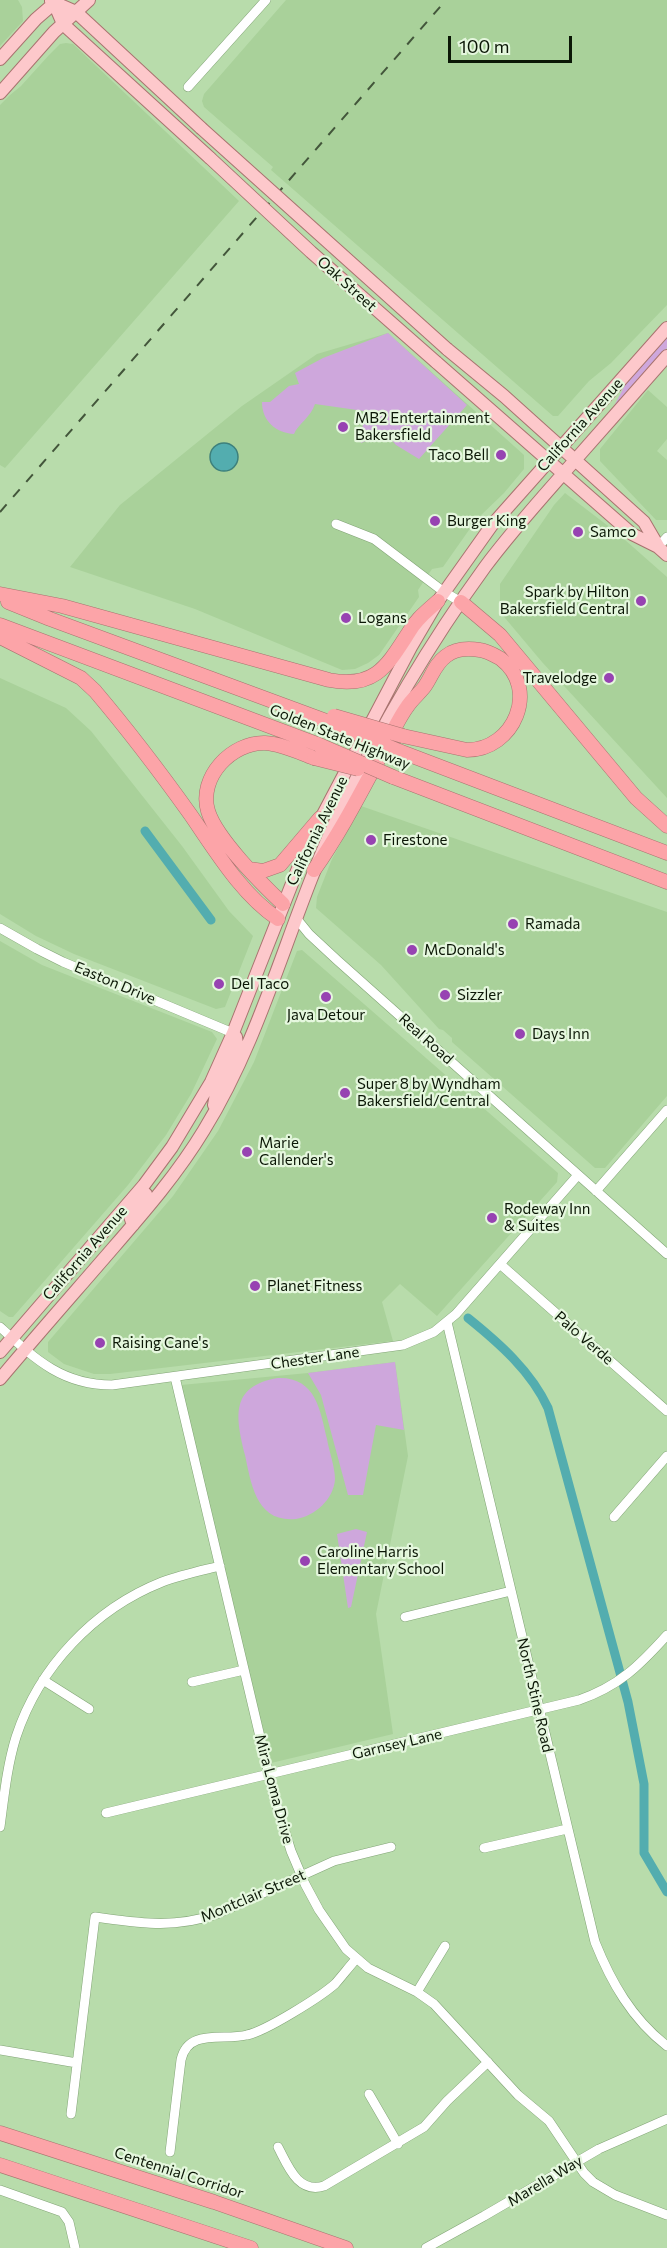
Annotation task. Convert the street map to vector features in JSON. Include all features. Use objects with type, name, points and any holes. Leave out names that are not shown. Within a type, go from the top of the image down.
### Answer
[{"type":"highway","points":[[0,596],[62,606],[329,680],[351,683],[364,680],[385,668],[418,619],[441,596]]},
{"type":"highway","name":"Golden State Highway","points":[[0,596],[50,619],[332,719],[399,751],[667,854]]},
{"type":"highway","points":[[461,602],[501,635],[636,798],[667,826]]},
{"type":"highway","name":"Golden State Highway","points":[[0,625],[317,744],[393,777],[667,882]]},
{"type":"highway","points":[[0,637],[81,678],[95,691],[227,866],[247,890],[278,919]]},
{"type":"highway","points":[[314,870],[348,818],[407,706],[427,684],[442,659],[462,649],[486,650],[512,669],[520,689],[519,710],[512,727],[498,741],[478,750],[467,750],[403,736],[332,719]]},
{"type":"highway","points":[[283,904],[223,838],[208,811],[208,788],[216,769],[231,753],[254,744],[276,745],[314,758],[393,777]]},
{"type":"highway","points":[[249,869],[263,872],[280,866],[320,818]]},
{"type":"highway","name":"Centennial Corridor","points":[[0,2133],[174,2188],[346,2248]]},
{"type":"highway","points":[[0,2165],[251,2248]]},
{"type":"main road","points":[[0,93],[28,60],[89,0]]},
{"type":"main road","points":[[0,59],[54,1]]},
{"type":"main road","name":"Oak Street","points":[[54,1],[76,12],[447,349],[644,522],[662,551]]},
{"type":"main road","name":"Oak Street","points":[[54,1],[63,24],[288,231],[632,534],[662,551]]},
{"type":"main road","name":"California Avenue","points":[[0,1352],[163,1160],[201,1101],[233,1033],[283,904],[320,818],[441,596],[492,525],[667,327]]},
{"type":"main road","name":"California Avenue","points":[[0,1379],[133,1225],[184,1161],[213,1115],[248,1044],[314,870],[363,765],[400,698],[443,628],[500,548],[667,356]]},
{"type":"main road","points":[[407,706],[438,649],[443,628]]},
{"type":"main road","points":[[283,904],[296,918]]},
{"type":"main road","points":[[278,919],[296,918]]},
{"type":"main road","points":[[213,1115],[216,1094],[237,1045],[233,1033]]},
{"type":"main road","points":[[184,1161],[181,1159],[182,1151],[202,1113],[201,1101]]},
{"type":"main road","points":[[133,1225],[130,1216],[162,1174],[163,1160]]},
{"type":"street","points":[[188,87],[266,0]]},
{"type":"street","points":[[336,525],[374,539],[441,596],[461,602]]},
{"type":"street","points":[[662,551],[667,537]]},
{"type":"street","name":"Real Road","points":[[296,918],[330,954],[667,1254]]},
{"type":"street","name":"Easton Drive","points":[[0,928],[63,962],[233,1033]]},
{"type":"street","points":[[596,1191],[667,1110]]},
{"type":"street","name":"Chester Lane","points":[[0,1327],[25,1350],[56,1372],[84,1383],[112,1385],[403,1345],[427,1336],[447,1322],[578,1175]]},
{"type":"street","name":"Palo Verde","points":[[500,1264],[667,1411]]},
{"type":"street","name":"North Stine Road","points":[[447,1322],[589,1923],[603,1964],[612,1982],[635,2015],[667,2046]]},
{"type":"street","name":"Mira Loma Drive","points":[[175,1377],[281,1823],[301,1876],[336,1937],[356,1959],[382,1976],[417,1992],[434,2004],[518,2095],[549,2121],[584,2173],[604,2190],[667,2215]]},
{"type":"street","points":[[614,1517],[667,1456]]},
{"type":"street","points":[[0,1827],[16,1737],[31,1701],[43,1680],[80,1635],[119,1604],[163,1582],[220,1566]]},
{"type":"street","points":[[405,1617],[511,1591]]},
{"type":"street","name":"Garnsey Lane","points":[[106,1813],[579,1700],[629,1675],[667,1635]]},
{"type":"street","points":[[192,1682],[244,1670]]},
{"type":"street","points":[[43,1680],[89,1709]]},
{"type":"street","points":[[484,1848],[567,1829]]},
{"type":"street","name":"Montclair Street","points":[[71,2114],[95,1917],[149,1925],[190,1922],[217,1914],[334,1861],[391,1847]]},
{"type":"street","points":[[417,1992],[445,1946]]},
{"type":"street","points":[[170,2152],[181,2060],[189,2043],[201,2038],[237,2037],[267,2028],[326,1991],[356,1959]]},
{"type":"street","points":[[0,2050],[77,2062]]},
{"type":"street","points":[[278,2147],[296,2179],[308,2187],[324,2186],[424,2127],[447,2101],[488,2062]]},
{"type":"street","points":[[369,2094],[398,2144]]},
{"type":"street","name":"Marella Way","points":[[426,2248],[598,2149],[667,2119]]},
{"type":"street","points":[[0,2190],[56,2208],[68,2218],[75,2248]]},
{"type":"shaded area","points":[[0,0],[18,0],[22,7],[23,21],[0,46]]},
{"type":"shaded area","points":[[286,0],[667,0],[667,305],[611,363],[589,381],[558,416],[553,416],[271,170],[273,167],[204,107],[202,101],[204,94]]},
{"type":"shaded area","points":[[60,44],[73,44],[239,201],[5,468],[0,465],[0,105]]},
{"type":"shaded area","points":[[388,333],[524,455],[524,469],[504,493],[476,520],[443,567],[432,569],[418,590],[419,597],[379,655],[355,669],[342,670],[195,609],[70,567],[120,505],[242,406],[317,354]]},
{"type":"shaded area","points":[[388,333],[467,405],[419,459],[396,445],[385,433],[361,443],[364,411],[315,404],[311,413],[294,434],[281,431],[267,420],[262,402],[270,402],[289,386],[299,384],[295,373],[323,358]]},
{"type":"shaded area","points":[[667,338],[667,348],[582,445],[612,410],[625,385]]},
{"type":"shaded area","points":[[648,390],[667,407],[667,439],[657,451],[667,460],[667,520],[656,520],[600,461],[600,449]]},
{"type":"shaded area","points":[[565,493],[616,532],[667,577],[667,798],[542,662],[500,612],[500,584],[554,505]]},
{"type":"shaded area","points":[[0,678],[66,708],[91,731],[182,846],[229,911],[253,936],[225,1007],[216,1009],[74,954],[36,936],[0,914]]},
{"type":"shaded area","points":[[361,806],[667,912],[667,1096],[605,1168],[595,1168],[452,1042],[452,1038],[439,1029],[381,965],[316,908],[317,897],[332,859]]},
{"type":"shaded area","points":[[0,941],[42,965],[212,1032],[217,1039],[191,1094],[166,1135],[128,1185],[13,1317],[0,1311]]},
{"type":"shaded area","points":[[302,950],[558,1173],[557,1182],[437,1316],[400,1284],[382,1302],[393,1341],[110,1374],[94,1374],[64,1364],[48,1352],[48,1342],[173,1196],[218,1131],[254,1062],[297,951]]},
{"type":"shaded area","name":"Caroline Harris Elementary School","points":[[395,1362],[408,1456],[376,1614],[393,1734],[271,1763],[181,1385]]},
{"type":"shaded area","points":[[395,1362],[404,1430],[376,1425],[363,1495],[348,1495],[321,1395],[308,1373]]},
{"type":"shaded area","points":[[278,1378],[301,1383],[314,1397],[322,1417],[335,1474],[334,1486],[327,1500],[310,1514],[296,1519],[283,1519],[272,1515],[258,1499],[253,1489],[239,1428],[240,1406],[244,1396],[251,1388],[262,1382]]},
{"type":"shaded area","points":[[356,1529],[367,1532],[351,1607],[348,1608],[337,1534]]},
{"type":"water","points":[[224,443],[234,447],[238,457],[234,467],[224,471],[214,467],[210,457],[214,447]]},
{"type":"waterway","points":[[145,831],[211,920]]},
{"type":"waterway","points":[[468,1318],[523,1370],[548,1408],[628,1702],[644,1784],[644,1853],[667,1892]]},
{"type":"railway","points":[[0,512],[446,0]]},
{"type":"place","name":"MB2 Entertainment Bakersfield","points":[[343,427]]},
{"type":"place","name":"Taco Bell","points":[[501,455]]},
{"type":"place","name":"Burger King","points":[[435,521]]},
{"type":"place","name":"Samco","points":[[578,532]]},
{"type":"place","name":"Spark by Hilton Bakersfield Central","points":[[641,601]]},
{"type":"place","name":"Logans","points":[[346,618]]},
{"type":"place","name":"Travelodge","points":[[609,678]]},
{"type":"place","name":"Firestone","points":[[371,840]]},
{"type":"place","name":"Ramada","points":[[513,924]]},
{"type":"place","name":"McDonald's","points":[[412,950]]},
{"type":"place","name":"Del Taco","points":[[219,984]]},
{"type":"place","name":"Sizzler","points":[[445,995]]},
{"type":"place","name":"Java Detour","points":[[326,997]]},
{"type":"place","name":"Days Inn","points":[[520,1034]]},
{"type":"place","name":"Super 8 by Wyndham Bakersfield/Central","points":[[345,1093]]},
{"type":"place","name":"Marie Callender's","points":[[247,1152]]},
{"type":"place","name":"Rodeway Inn & Suites","points":[[492,1218]]},
{"type":"place","name":"Planet Fitness","points":[[255,1286]]},
{"type":"place","name":"Raising Cane's","points":[[100,1343]]},
{"type":"place","name":"Caroline Harris Elementary School","points":[[305,1561]]}]
